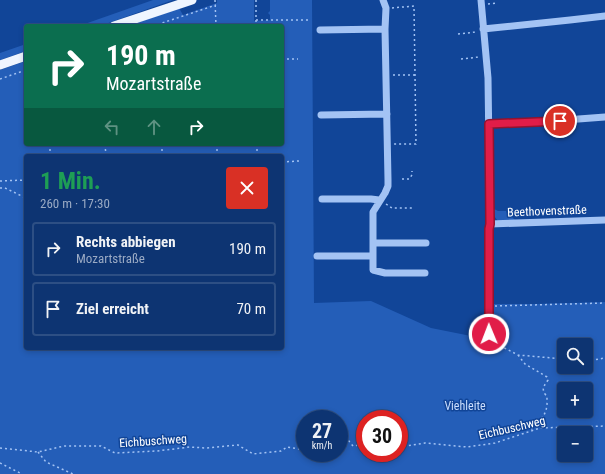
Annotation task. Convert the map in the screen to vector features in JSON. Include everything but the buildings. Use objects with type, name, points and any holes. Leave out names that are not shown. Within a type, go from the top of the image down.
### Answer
[{"type":"main road","points":[[120,24],[192,0]]},
{"type":"main road","points":[[0,65],[24,57]]},
{"type":"street","points":[[383,0],[386,8],[385,29],[388,186],[373,212],[373,270],[386,273],[424,273]]},
{"type":"street","points":[[483,2],[483,30],[487,56],[489,124],[489,334]]},
{"type":"street","points":[[483,30],[605,16]]},
{"type":"street","points":[[320,30],[385,29]]},
{"type":"street","points":[[321,115],[387,114]]},
{"type":"street","points":[[489,124],[550,122],[605,117]]},
{"type":"street","points":[[322,199],[379,200]]},
{"type":"street","name":"Beethovenstraße","points":[[490,224],[605,220]]},
{"type":"street","points":[[373,243],[426,243]]},
{"type":"street","points":[[317,256],[373,256]]},
{"type":"path","points":[[215,0],[216,24]]},
{"type":"path","points":[[256,0],[256,24]]},
{"type":"path","points":[[483,2],[496,4]]},
{"type":"path","points":[[164,24],[216,5]]},
{"type":"path","points":[[386,8],[414,6],[416,144],[387,145]]},
{"type":"path","points":[[256,20],[310,20]]},
{"type":"path","points":[[458,34],[483,30]]},
{"type":"path","points":[[461,59],[487,56]]},
{"type":"path","points":[[284,59],[298,59]]},
{"type":"path","points":[[0,79],[24,71]]},
{"type":"path","points":[[386,75],[415,75]]},
{"type":"path","points":[[284,162],[299,161]]},
{"type":"path","points":[[402,179],[409,179],[412,175],[412,171]]},
{"type":"path","points":[[0,181],[24,180]]},
{"type":"path","points":[[0,188],[5,188],[24,197]]},
{"type":"path","points":[[379,200],[392,208],[412,208]]},
{"type":"path","points":[[488,306],[605,303]]},
{"type":"path","points":[[489,334],[490,341],[518,355],[557,358]]},
{"type":"path","points":[[518,355],[525,364],[547,377],[548,380],[543,388],[547,398],[547,408],[542,419],[528,432]]},
{"type":"path","points":[[593,359],[605,358]]},
{"type":"path","name":"Eichbuschweg","points":[[408,446],[425,443],[466,447],[495,443],[540,428],[605,426]]},
{"type":"path","points":[[348,440],[354,446],[356,446]]},
{"type":"path","name":"Eichbuschweg","points":[[0,448],[38,452],[64,446],[101,446],[115,453],[238,445],[253,454],[281,451],[287,447],[296,448]]},
{"type":"path","points":[[38,452],[46,462],[73,474]]},
{"type":"path","points":[[0,463],[22,474]]},
{"type":"green space","points":[[153,0],[173,0],[106,24],[85,24]]},
{"type":"green space","name":"Viehleite","points":[[217,0],[254,0],[254,21],[270,20],[270,15],[268,13],[270,11],[270,0],[312,0],[314,303],[371,301],[431,328],[491,339],[490,309],[493,304],[605,302],[605,474],[0,474],[0,70],[24,62],[24,146],[284,146],[284,24],[133,24],[179,8],[183,15],[217,3]]},
{"type":"green space","points":[[24,45],[24,52],[0,60],[0,53]]},
{"type":"green space","points":[[494,209],[498,211],[506,211],[508,215],[516,221],[498,221],[494,216]]},
{"type":"route","points":[[489,334],[489,124],[560,121]]}]
